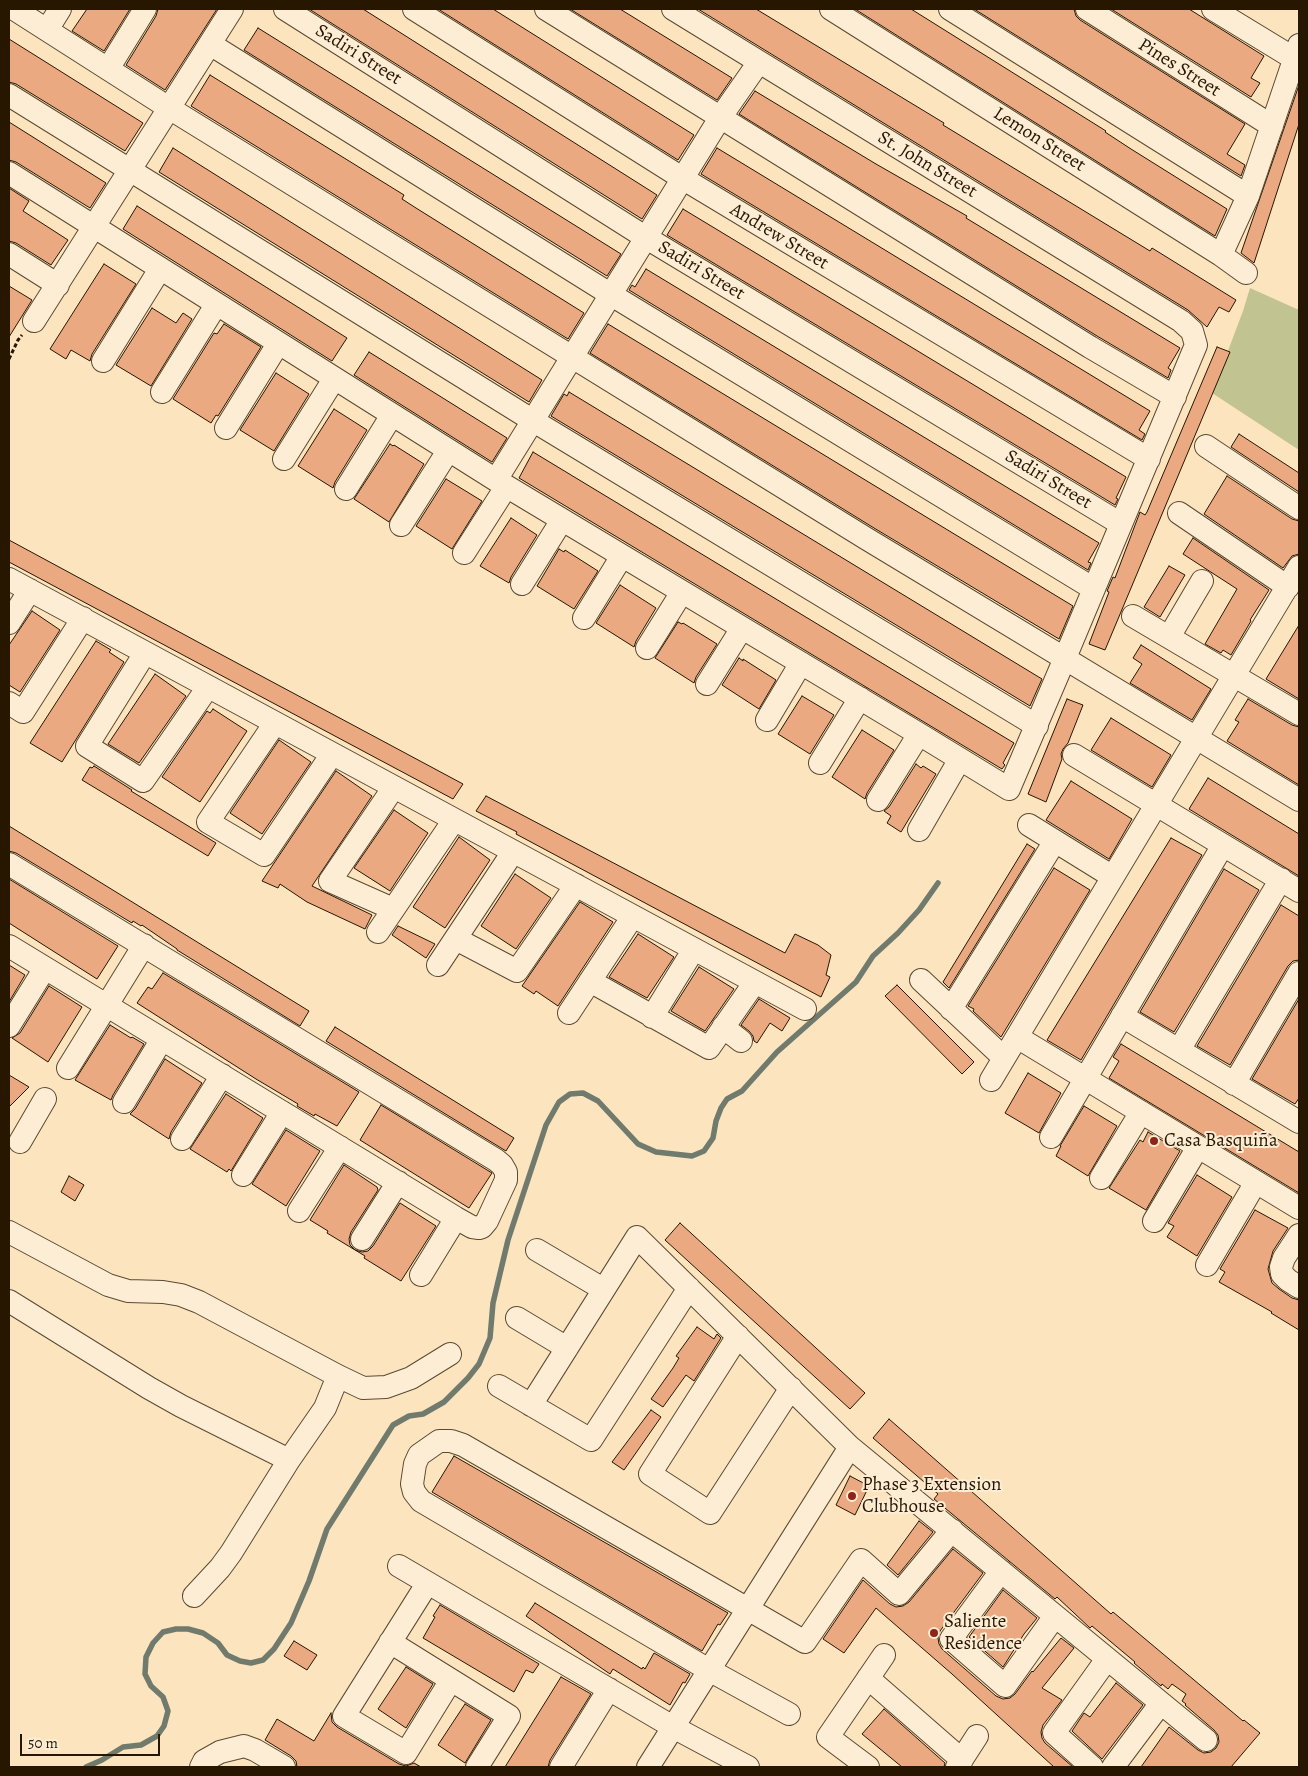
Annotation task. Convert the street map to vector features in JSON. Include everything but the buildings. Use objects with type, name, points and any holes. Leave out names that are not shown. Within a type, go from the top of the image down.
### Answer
[{"type":"street","points":[[14,9],[169,108],[867,539],[1299,800]]},
{"type":"street","points":[[47,30],[60,9]]},
{"type":"street","points":[[108,69],[145,9]]},
{"type":"street","points":[[34,321],[232,9]]},
{"type":"street","name":"Sadiri Street","points":[[285,9],[645,237],[1121,524]]},
{"type":"street","name":"Andrew Street","points":[[414,9],[682,178],[1148,459]]},
{"type":"street","points":[[9,173],[501,483],[1009,789],[1066,658],[1175,396],[1090,347],[546,9]]},
{"type":"street","name":"St. John Street","points":[[672,9],[1182,321],[1192,331],[1196,345],[1175,396]]},
{"type":"street","name":"Lemon Street","points":[[831,9],[1221,255],[1246,273]]},
{"type":"street","points":[[950,9],[1248,196]]},
{"type":"street","name":"Pines Street","points":[[1086,9],[1272,126]]},
{"type":"street","points":[[1213,9],[1297,52],[1248,196],[1221,255]]},
{"type":"street","points":[[210,44],[610,294],[1094,589]]},
{"type":"street","points":[[464,553],[532,420],[682,178],[758,62]]},
{"type":"street","points":[[9,95],[532,420],[1036,726]]},
{"type":"street","points":[[9,254],[58,285]]},
{"type":"street","points":[[103,361],[160,269]]},
{"type":"street","points":[[162,392],[216,305]]},
{"type":"street","points":[[226,428],[278,344]]},
{"type":"street","points":[[284,459],[334,379]]},
{"type":"street","points":[[346,489],[392,415]]},
{"type":"street","points":[[1206,446],[1299,508]]},
{"type":"street","points":[[401,525],[448,450]]},
{"type":"street","points":[[1179,513],[1288,587]]},
{"type":"street","points":[[522,584],[562,520]]},
{"type":"street","points":[[584,618],[622,556]]},
{"type":"street","points":[[991,1080],[1299,567]]},
{"type":"street","points":[[9,580],[83,618],[806,1009]]},
{"type":"street","points":[[1169,637],[1202,581]]},
{"type":"street","points":[[9,623],[30,590]]},
{"type":"street","points":[[647,648],[682,592]]},
{"type":"street","points":[[1133,616],[1299,714]]},
{"type":"street","points":[[9,703],[22,712],[83,618]]},
{"type":"street","points":[[707,684],[742,628]]},
{"type":"street","points":[[145,653],[87,746],[143,781],[208,687]]},
{"type":"street","points":[[766,720],[801,663]]},
{"type":"street","points":[[820,763],[860,698]]},
{"type":"street","points":[[275,723],[208,822],[264,855],[332,754]]},
{"type":"street","points":[[878,800],[919,734]]},
{"type":"street","points":[[1074,755],[1290,885],[1179,1050]]},
{"type":"street","points":[[919,830],[960,759]]},
{"type":"street","points":[[393,909],[330,881],[394,787]]},
{"type":"street","points":[[378,932],[454,820]]},
{"type":"street","points":[[1029,825],[1113,877]]},
{"type":"street","points":[[951,1009],[1054,841]]},
{"type":"street","points":[[1051,1137],[1223,845]]},
{"type":"street","points":[[438,965],[513,852]]},
{"type":"street","points":[[9,864],[502,1165],[506,1172],[506,1180],[487,1221],[479,1228],[472,1227],[456,1218],[9,946]]},
{"type":"street","points":[[456,939],[517,971],[576,885]]},
{"type":"street","points":[[569,1012],[633,916]]},
{"type":"street","points":[[68,1068],[144,946]]},
{"type":"street","points":[[652,1017],[694,949]]},
{"type":"street","points":[[9,1026],[45,968]]},
{"type":"street","points":[[1234,1084],[1299,973]]},
{"type":"street","points":[[921,980],[1004,1058]]},
{"type":"street","points":[[590,981],[709,1048],[755,982]]},
{"type":"street","points":[[1122,1016],[1234,1084],[1298,1117]]},
{"type":"street","points":[[723,1028],[741,1041]]},
{"type":"street","points":[[1017,1037],[1299,1208]]},
{"type":"street","points":[[124,1102],[162,1039]]},
{"type":"street","points":[[182,1139],[222,1075]]},
{"type":"street","points":[[20,1142],[45,1099]]},
{"type":"street","points":[[243,1175],[282,1112]]},
{"type":"street","points":[[1101,1178],[1140,1112]]},
{"type":"street","points":[[1154,1222],[1198,1146]]},
{"type":"street","points":[[299,1212],[340,1147]]},
{"type":"street","points":[[362,1239],[398,1182]]},
{"type":"street","points":[[1207,1265],[1256,1182]]},
{"type":"street","points":[[421,1275],[456,1218]]},
{"type":"street","points":[[9,1232],[108,1285],[128,1291],[163,1292],[190,1298],[363,1388],[386,1387],[411,1378],[450,1354]]},
{"type":"street","points":[[1299,1236],[1284,1258],[1281,1267],[1282,1274],[1299,1287]]},
{"type":"street","points":[[531,1405],[637,1237],[850,1447],[1206,1740]]},
{"type":"street","points":[[537,1250],[603,1289]]},
{"type":"street","points":[[499,1386],[591,1440],[689,1288]]},
{"type":"street","points":[[9,1301],[149,1388],[289,1460]]},
{"type":"street","points":[[517,1318],[567,1348]]},
{"type":"street","points":[[738,1336],[650,1474],[710,1513],[791,1388]]},
{"type":"street","points":[[194,1596],[226,1560],[289,1460],[325,1408],[338,1376]]},
{"type":"street","points":[[789,1714],[709,1670],[422,1501],[414,1492],[412,1484],[415,1464],[419,1455],[439,1441],[451,1441],[463,1445],[805,1642],[861,1560],[899,1594],[952,1530]]},
{"type":"street","points":[[648,1767],[850,1447]]},
{"type":"street","points":[[399,1566],[673,1727],[748,1767]]},
{"type":"street","points":[[1001,1571],[951,1639],[1004,1686],[1055,1616]]},
{"type":"street","points":[[427,1584],[344,1716],[406,1753],[451,1680]]},
{"type":"street","points":[[390,1642],[509,1716],[478,1767]]},
{"type":"street","points":[[868,1767],[828,1737],[884,1655]]},
{"type":"street","points":[[1092,1767],[1054,1734],[1107,1659]]},
{"type":"street","points":[[868,1678],[959,1764],[977,1736]]},
{"type":"street","points":[[561,1767],[609,1689]]},
{"type":"street","points":[[1113,1767],[1161,1703]]},
{"type":"street","points":[[201,1767],[204,1761],[220,1752],[244,1746],[284,1767]]},
{"type":"path","points":[[9,360],[18,340],[34,321]]},
{"type":"green space","points":[[1250,288],[1299,310],[1299,450],[1212,393]]},
{"type":"waterway","points":[[86,1767],[123,1747],[141,1745],[157,1736],[164,1726],[168,1711],[163,1697],[151,1686],[145,1674],[146,1657],[153,1643],[163,1632],[188,1629],[203,1633],[218,1643],[227,1655],[240,1661],[251,1663],[263,1660],[274,1649],[291,1623],[309,1581],[327,1529],[393,1425],[409,1416],[423,1414],[444,1402],[479,1364],[490,1338],[493,1303],[508,1240],[546,1125],[559,1102],[570,1094],[583,1093],[598,1101],[638,1144],[656,1152],[692,1156],[704,1151],[713,1138],[716,1121],[727,1099],[742,1091],[777,1052],[856,982],[873,956],[919,910],[938,883]]},
{"type":"place","name":"Casa Basquiña","points":[[1154,1141]]},
{"type":"place","name":"Phase 3 Extension Clubhouse","points":[[852,1496]]},
{"type":"place","name":"Saliente Residence","points":[[934,1633]]}]
